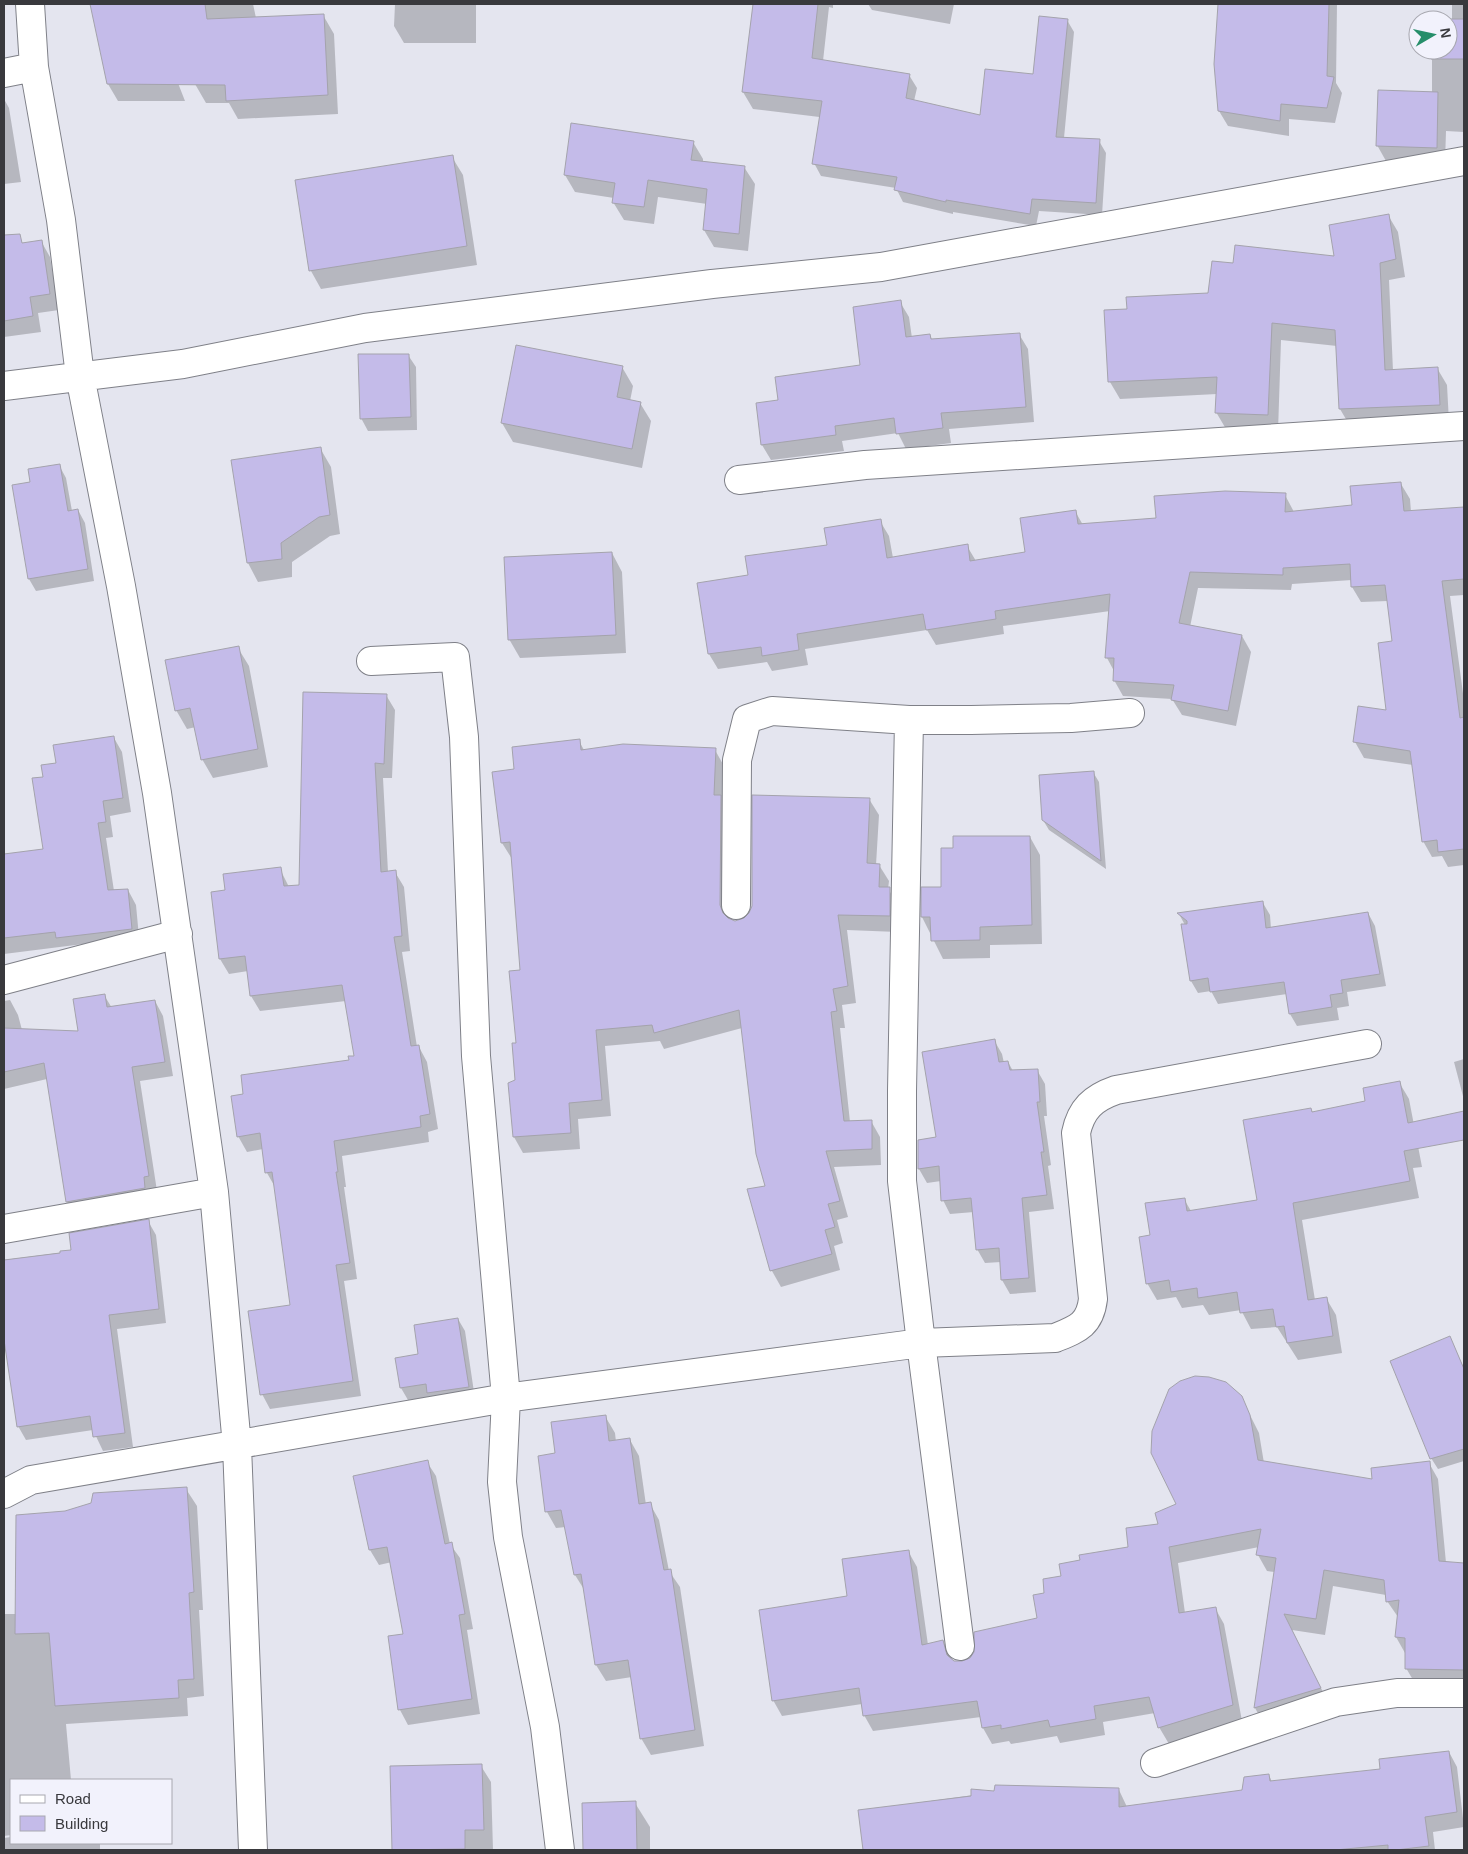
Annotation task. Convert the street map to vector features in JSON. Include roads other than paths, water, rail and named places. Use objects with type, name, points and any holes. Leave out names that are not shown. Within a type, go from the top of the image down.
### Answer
[{"type":"street","points":[[30,4],[34,67],[61,220],[80,376],[121,586],[178,934],[214,1192],[237,1446],[253,1850]]},
{"type":"street","points":[[4,73],[34,67]]},
{"type":"street","points":[[4,386],[183,364],[365,328],[712,284],[881,267],[1464,161]]},
{"type":"street","points":[[739,480],[874,464],[1464,426]]},
{"type":"street","points":[[371,662],[456,657],[464,737],[476,1056],[506,1398],[502,1482],[507,1528],[545,1727],[560,1850]]},
{"type":"street","points":[[736,906],[738,760],[747,719],[772,711],[909,720],[1071,718],[1130,713]]},
{"type":"street","points":[[909,720],[902,1181],[960,1646]]},
{"type":"street","points":[[4,980],[178,934]]},
{"type":"street","points":[[4,1494],[31,1480],[237,1446],[506,1398],[921,1343],[1055,1338],[1076,1330],[1088,1320],[1093,1299],[1076,1133],[1079,1118],[1088,1105],[1116,1090],[1367,1044]]},
{"type":"street","points":[[4,1229],[214,1192]]},
{"type":"street","points":[[1155,1763],[1336,1702],[1397,1693],[1464,1693]]}]
